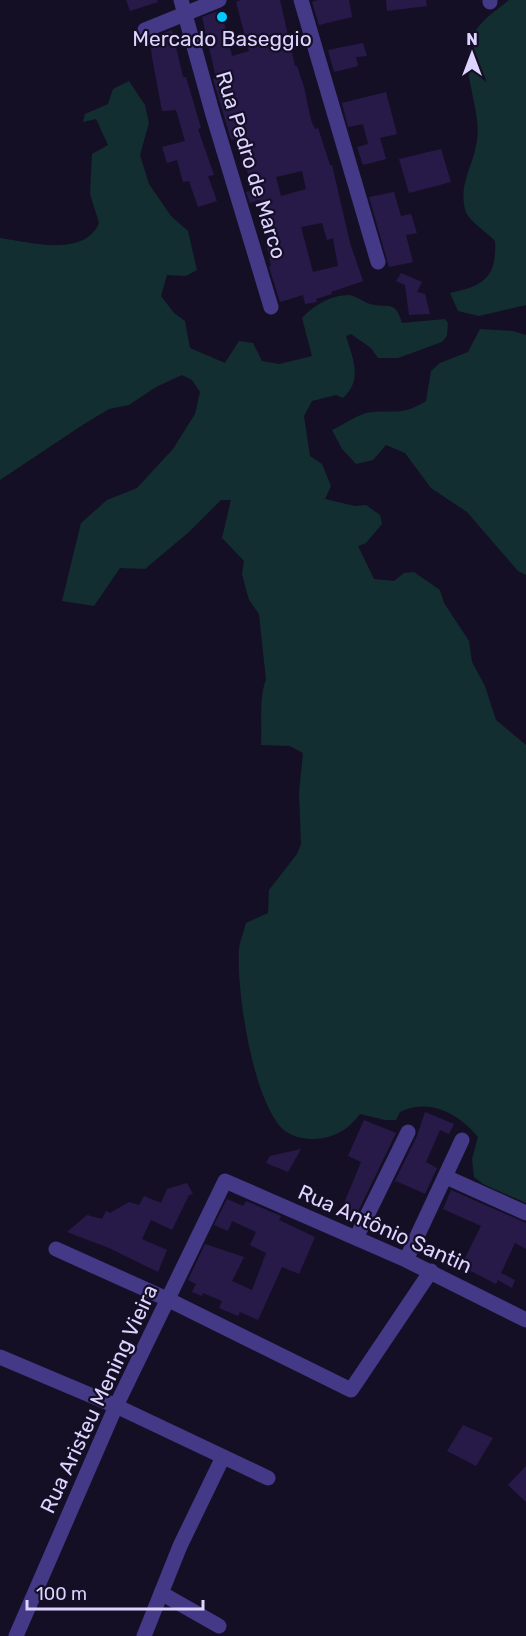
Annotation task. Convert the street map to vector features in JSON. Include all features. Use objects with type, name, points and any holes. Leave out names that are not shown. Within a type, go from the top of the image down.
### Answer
[{"type":"street","points":[[145,30],[183,6],[219,0]]},
{"type":"street","points":[[301,0],[378,262]]},
{"type":"street","name":"Rua Pedro de Marco","points":[[183,6],[271,307]]},
{"type":"street","points":[[356,1238],[408,1132]]},
{"type":"street","points":[[406,1260],[462,1140]]},
{"type":"street","points":[[446,1177],[526,1214]]},
{"type":"street","name":"Rua Antônio Santin","points":[[225,1181],[406,1260],[526,1320]]},
{"type":"street","name":"Rua Aristeu Mening Vieira","points":[[16,1636],[116,1406],[225,1181]]},
{"type":"street","points":[[56,1249],[167,1299],[351,1390],[431,1272]]},
{"type":"street","points":[[0,1357],[116,1406],[268,1478]]},
{"type":"street","points":[[144,1636],[161,1593],[223,1457]]},
{"type":"street","points":[[161,1593],[219,1626]]},
{"type":"green space","points":[[509,0],[526,0],[526,305],[479,316],[458,311],[450,293],[472,287],[486,278],[494,263],[495,253],[495,241],[468,216],[464,202],[465,184],[475,149],[478,128],[469,77],[469,52],[478,27]]},
{"type":"green space","points":[[129,81],[145,105],[149,123],[140,155],[149,184],[171,216],[188,231],[197,270],[186,276],[167,275],[161,296],[174,313],[185,321],[190,348],[225,363],[239,341],[253,343],[262,361],[279,364],[312,356],[302,318],[323,302],[342,295],[351,295],[370,304],[391,306],[397,311],[402,323],[445,319],[448,323],[447,336],[442,342],[398,358],[378,358],[371,348],[351,334],[346,336],[355,369],[353,384],[343,398],[336,395],[312,401],[304,416],[310,456],[322,464],[331,486],[325,499],[355,506],[366,505],[380,515],[382,524],[366,543],[358,546],[374,579],[394,581],[404,573],[414,572],[440,590],[444,603],[469,641],[472,662],[485,686],[496,720],[526,745],[526,1203],[483,1184],[474,1177],[472,1159],[478,1137],[461,1121],[442,1110],[432,1107],[411,1108],[400,1112],[396,1120],[385,1120],[360,1114],[341,1132],[329,1137],[311,1139],[295,1136],[285,1131],[274,1117],[264,1097],[249,1045],[244,1017],[240,991],[239,949],[246,923],[268,913],[269,890],[297,854],[301,844],[299,793],[303,753],[290,746],[261,745],[262,702],[266,680],[259,614],[249,600],[242,574],[244,561],[222,538],[231,500],[221,500],[189,532],[145,569],[120,568],[94,606],[62,601],[81,523],[107,500],[137,488],[173,449],[195,414],[200,392],[192,380],[182,375],[156,387],[129,405],[109,409],[0,480],[0,238],[55,245],[81,241],[92,234],[99,223],[90,194],[92,154],[108,145],[96,119],[83,122],[85,114],[108,104],[113,89]]},
{"type":"green space","points":[[480,329],[513,331],[526,335],[526,575],[518,571],[467,512],[431,488],[405,453],[386,445],[373,460],[356,464],[342,449],[332,430],[366,413],[402,411],[426,401],[431,371],[440,363],[468,352]]},
{"type":"building","points":[[126,0],[157,0],[158,2],[130,11]]},
{"type":"building","points":[[280,0],[295,66],[297,66],[304,87],[311,120],[315,129],[318,128],[330,165],[332,165],[350,243],[363,281],[331,292],[332,294],[316,299],[317,302],[305,304],[303,295],[280,302],[269,267],[271,266],[266,243],[269,243],[260,200],[250,203],[246,192],[252,190],[249,176],[235,139],[231,140],[213,79],[216,78],[202,17],[221,10],[232,56],[249,51],[236,2]],"holes":[[[302,171],[306,189],[281,196],[276,177]],[[322,223],[327,240],[333,238],[338,266],[313,272],[301,227]]]},
{"type":"building","points":[[349,0],[352,17],[319,25],[312,2]]},
{"type":"building","points":[[386,0],[426,0],[427,6],[387,11]]},
{"type":"building","points":[[172,30],[183,77],[186,77],[201,128],[198,129],[214,175],[208,176],[217,201],[198,207],[189,181],[183,182],[177,160],[167,163],[162,147],[185,141],[176,110],[162,111],[152,57],[150,38]]},
{"type":"building","points":[[363,43],[367,56],[356,57],[358,66],[334,72],[328,50]]},
{"type":"building","points":[[386,92],[397,134],[380,138],[386,159],[363,165],[357,147],[368,144],[363,124],[348,127],[342,103]]},
{"type":"building","points":[[441,149],[451,182],[409,193],[399,159]]},
{"type":"building","points":[[394,192],[401,216],[411,214],[417,233],[406,235],[413,262],[389,267],[369,197]]},
{"type":"building","points":[[401,273],[422,282],[417,292],[425,294],[430,314],[409,315],[405,285],[396,281]]},
{"type":"building","points":[[425,1112],[454,1124],[449,1134],[440,1130],[426,1162],[437,1168],[425,1194],[396,1181],[394,1183],[417,1136]]},
{"type":"building","points":[[364,1120],[396,1133],[354,1220],[340,1213],[361,1162],[348,1156]]},
{"type":"building","points":[[301,1149],[288,1172],[266,1163],[270,1156]]},
{"type":"building","points":[[187,1183],[193,1194],[189,1195],[172,1230],[151,1220],[142,1239],[167,1250],[158,1272],[109,1248],[67,1232],[87,1215],[102,1219],[106,1211],[110,1213],[129,1202],[139,1205],[144,1196],[161,1203],[167,1189]]},
{"type":"building","points":[[451,1190],[526,1223],[526,1249],[515,1243],[501,1273],[515,1280],[512,1288],[498,1280],[496,1284],[461,1266],[481,1226],[443,1209]]},
{"type":"building","points":[[227,1199],[243,1206],[246,1201],[281,1216],[279,1220],[315,1237],[299,1274],[282,1267],[258,1320],[240,1312],[238,1316],[219,1308],[222,1301],[203,1293],[202,1296],[192,1292],[196,1284],[188,1280],[205,1244],[244,1257],[232,1281],[252,1290],[266,1253],[250,1245],[256,1232],[232,1221],[228,1231],[214,1225]]},
{"type":"building","points":[[463,1425],[493,1438],[476,1466],[447,1451]]},
{"type":"building","points":[[526,1466],[526,1502],[508,1485]]},
{"type":"place","name":"Mercado Baseggio","points":[[222,17]]}]
